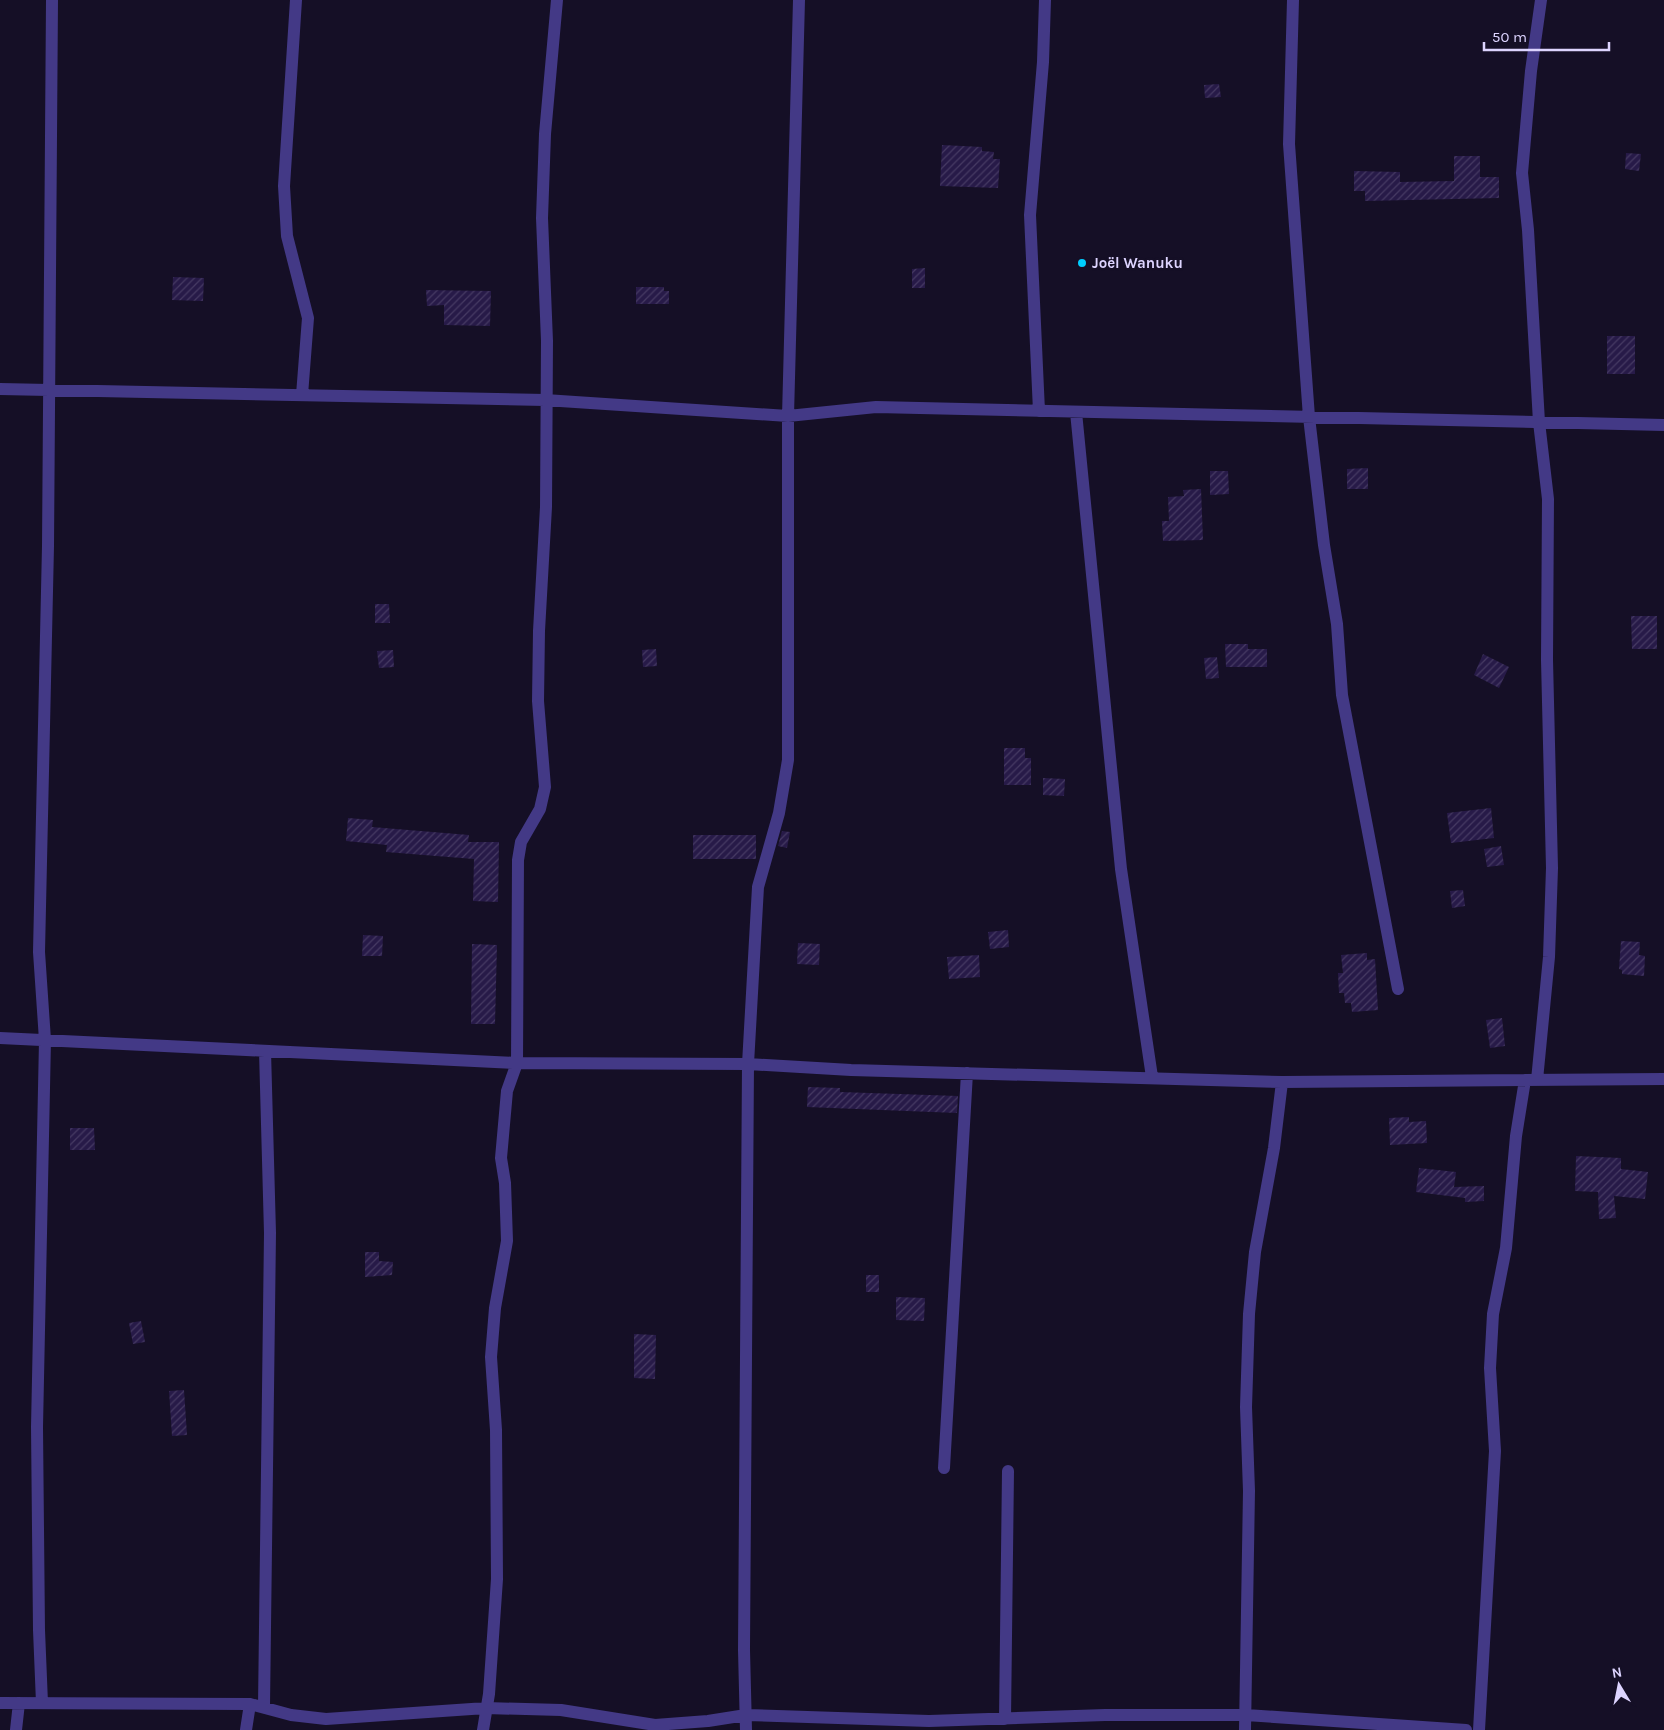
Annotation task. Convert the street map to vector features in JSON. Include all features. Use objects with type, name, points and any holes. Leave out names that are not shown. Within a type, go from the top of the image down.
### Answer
[{"type":"street","points":[[42,1703],[39,1630],[37,1427],[45,1040],[38,952],[49,391],[52,0]]},
{"type":"street","points":[[296,0],[284,186],[287,236],[308,318],[302,395]]},
{"type":"street","points":[[483,1730],[498,1563],[496,1430],[491,1357],[495,1308],[507,1241],[505,1183],[501,1158],[507,1091],[517,1063],[518,860],[521,842],[540,809],[545,787],[538,692],[539,631],[546,507],[545,400],[547,341],[542,254],[545,134],[557,0]]},
{"type":"street","points":[[746,1730],[744,1650],[748,1064],[758,887],[779,813],[788,760],[788,416],[799,0]]},
{"type":"street","points":[[1039,411],[1030,215],[1043,62],[1044,0]]},
{"type":"street","points":[[1294,0],[1289,144],[1309,417],[1324,545],[1337,624],[1342,695],[1398,989]]},
{"type":"street","points":[[1480,1730],[1495,1451],[1490,1368],[1493,1314],[1506,1248],[1514,1152],[1531,1080],[1549,957],[1552,868],[1547,660],[1548,499],[1547,475],[1539,422],[1528,230],[1522,173],[1541,0]]},
{"type":"street","points":[[0,389],[545,400],[788,416],[876,408],[1664,425]]},
{"type":"street","points":[[1076,412],[1121,869],[1152,1077]]},
{"type":"street","points":[[0,1038],[517,1063],[748,1064],[966,1073],[1282,1082],[1664,1079]]},
{"type":"street","points":[[264,1706],[270,1232],[265,1051]]},
{"type":"street","points":[[944,1468],[966,1073]]},
{"type":"street","points":[[1245,1730],[1249,1491],[1246,1408],[1249,1314],[1255,1252],[1274,1148],[1282,1082]]},
{"type":"street","points":[[996,1722],[1008,1471]]},
{"type":"street","points":[[0,1703],[250,1704],[264,1706],[291,1715],[326,1718],[486,1708],[561,1710],[655,1725],[708,1722],[746,1715],[996,1722],[1105,1715],[1246,1715],[1466,1730]]},
{"type":"street","points":[[16,1730],[19,1703]]},
{"type":"street","points":[[246,1730],[250,1704]]},
{"type":"building","points":[[1219,84],[1221,97],[1205,98],[1204,85]]},
{"type":"building","points":[[942,145],[982,147],[982,151],[994,152],[993,159],[1000,159],[998,188],[940,186]]},
{"type":"building","points":[[1626,153],[1641,154],[1639,171],[1625,169]]},
{"type":"building","points":[[1454,156],[1480,156],[1480,177],[1499,177],[1499,198],[1365,201],[1365,191],[1354,191],[1354,171],[1400,172],[1400,182],[1454,181]]},
{"type":"building","points":[[925,268],[925,288],[912,288],[912,269]]},
{"type":"building","points":[[173,277],[204,278],[203,301],[172,300]]},
{"type":"building","points":[[636,287],[664,287],[664,291],[669,291],[669,304],[636,304]]},
{"type":"building","points":[[426,290],[491,291],[490,326],[444,325],[444,305],[427,306]]},
{"type":"building","points":[[1607,336],[1635,336],[1635,374],[1607,374]]},
{"type":"building","points":[[1368,468],[1368,489],[1347,489],[1347,469]]},
{"type":"building","points":[[1210,471],[1228,471],[1229,494],[1210,495]]},
{"type":"building","points":[[1201,489],[1203,540],[1163,541],[1162,521],[1169,521],[1168,497],[1184,496],[1183,490]]},
{"type":"building","points":[[375,604],[389,604],[390,623],[375,623]]},
{"type":"building","points":[[1631,616],[1657,616],[1657,649],[1632,649]]},
{"type":"building","points":[[1225,644],[1248,644],[1248,649],[1267,649],[1267,667],[1226,667]]},
{"type":"building","points":[[656,649],[657,666],[643,667],[642,650]]},
{"type":"building","points":[[393,650],[394,667],[379,668],[377,651]]},
{"type":"building","points":[[1483,654],[1509,667],[1499,688],[1474,675]]},
{"type":"building","points":[[1217,657],[1219,678],[1206,679],[1204,658]]},
{"type":"building","points":[[1004,748],[1025,748],[1025,758],[1031,758],[1031,785],[1004,785]]},
{"type":"building","points":[[1043,778],[1065,779],[1064,796],[1043,795]]},
{"type":"building","points":[[1491,808],[1494,838],[1451,843],[1447,813]]},
{"type":"building","points":[[348,818],[373,820],[372,827],[469,835],[468,842],[499,842],[498,902],[473,901],[474,859],[386,852],[387,845],[346,841]]},
{"type":"building","points":[[782,831],[790,832],[787,848],[778,846]]},
{"type":"building","points":[[693,835],[756,835],[756,859],[693,859]]},
{"type":"building","points":[[1501,846],[1504,865],[1487,867],[1484,849]]},
{"type":"building","points":[[1463,890],[1465,906],[1452,908],[1450,891]]},
{"type":"building","points":[[1008,930],[1009,947],[990,949],[988,932]]},
{"type":"building","points":[[363,935],[383,936],[382,956],[362,956]]},
{"type":"building","points":[[1621,941],[1640,942],[1639,955],[1645,956],[1644,976],[1622,974],[1622,970],[1619,969]]},
{"type":"building","points":[[798,943],[820,944],[819,965],[797,964]]},
{"type":"building","points":[[472,944],[497,945],[495,1024],[471,1024]]},
{"type":"building","points":[[1367,953],[1367,960],[1375,959],[1378,1010],[1352,1012],[1351,1003],[1345,1003],[1344,993],[1339,993],[1338,973],[1343,973],[1341,955]]},
{"type":"building","points":[[979,955],[980,977],[949,979],[947,957]]},
{"type":"building","points":[[1502,1018],[1505,1046],[1490,1048],[1486,1020]]},
{"type":"building","points":[[808,1087],[840,1088],[840,1092],[958,1096],[957,1113],[807,1107]]},
{"type":"building","points":[[1409,1117],[1409,1122],[1426,1121],[1427,1143],[1390,1145],[1389,1118]]},
{"type":"building","points":[[70,1128],[94,1128],[95,1150],[70,1150]]},
{"type":"building","points":[[1576,1156],[1621,1158],[1621,1169],[1648,1172],[1645,1199],[1614,1196],[1616,1218],[1599,1219],[1598,1192],[1575,1191]]},
{"type":"building","points":[[1419,1168],[1456,1172],[1454,1187],[1484,1186],[1484,1201],[1465,1202],[1465,1198],[1416,1192]]},
{"type":"building","points":[[365,1252],[379,1252],[379,1261],[393,1262],[392,1275],[365,1277]]},
{"type":"building","points":[[866,1275],[879,1275],[879,1292],[866,1292]]},
{"type":"building","points":[[896,1297],[925,1298],[924,1321],[896,1320]]},
{"type":"building","points":[[141,1321],[145,1342],[133,1344],[129,1323]]},
{"type":"building","points":[[634,1334],[656,1335],[655,1379],[634,1378]]},
{"type":"building","points":[[184,1390],[187,1435],[172,1436],[169,1391]]},
{"type":"place","name":"Joël Wanuku","points":[[1082,263]]}]
